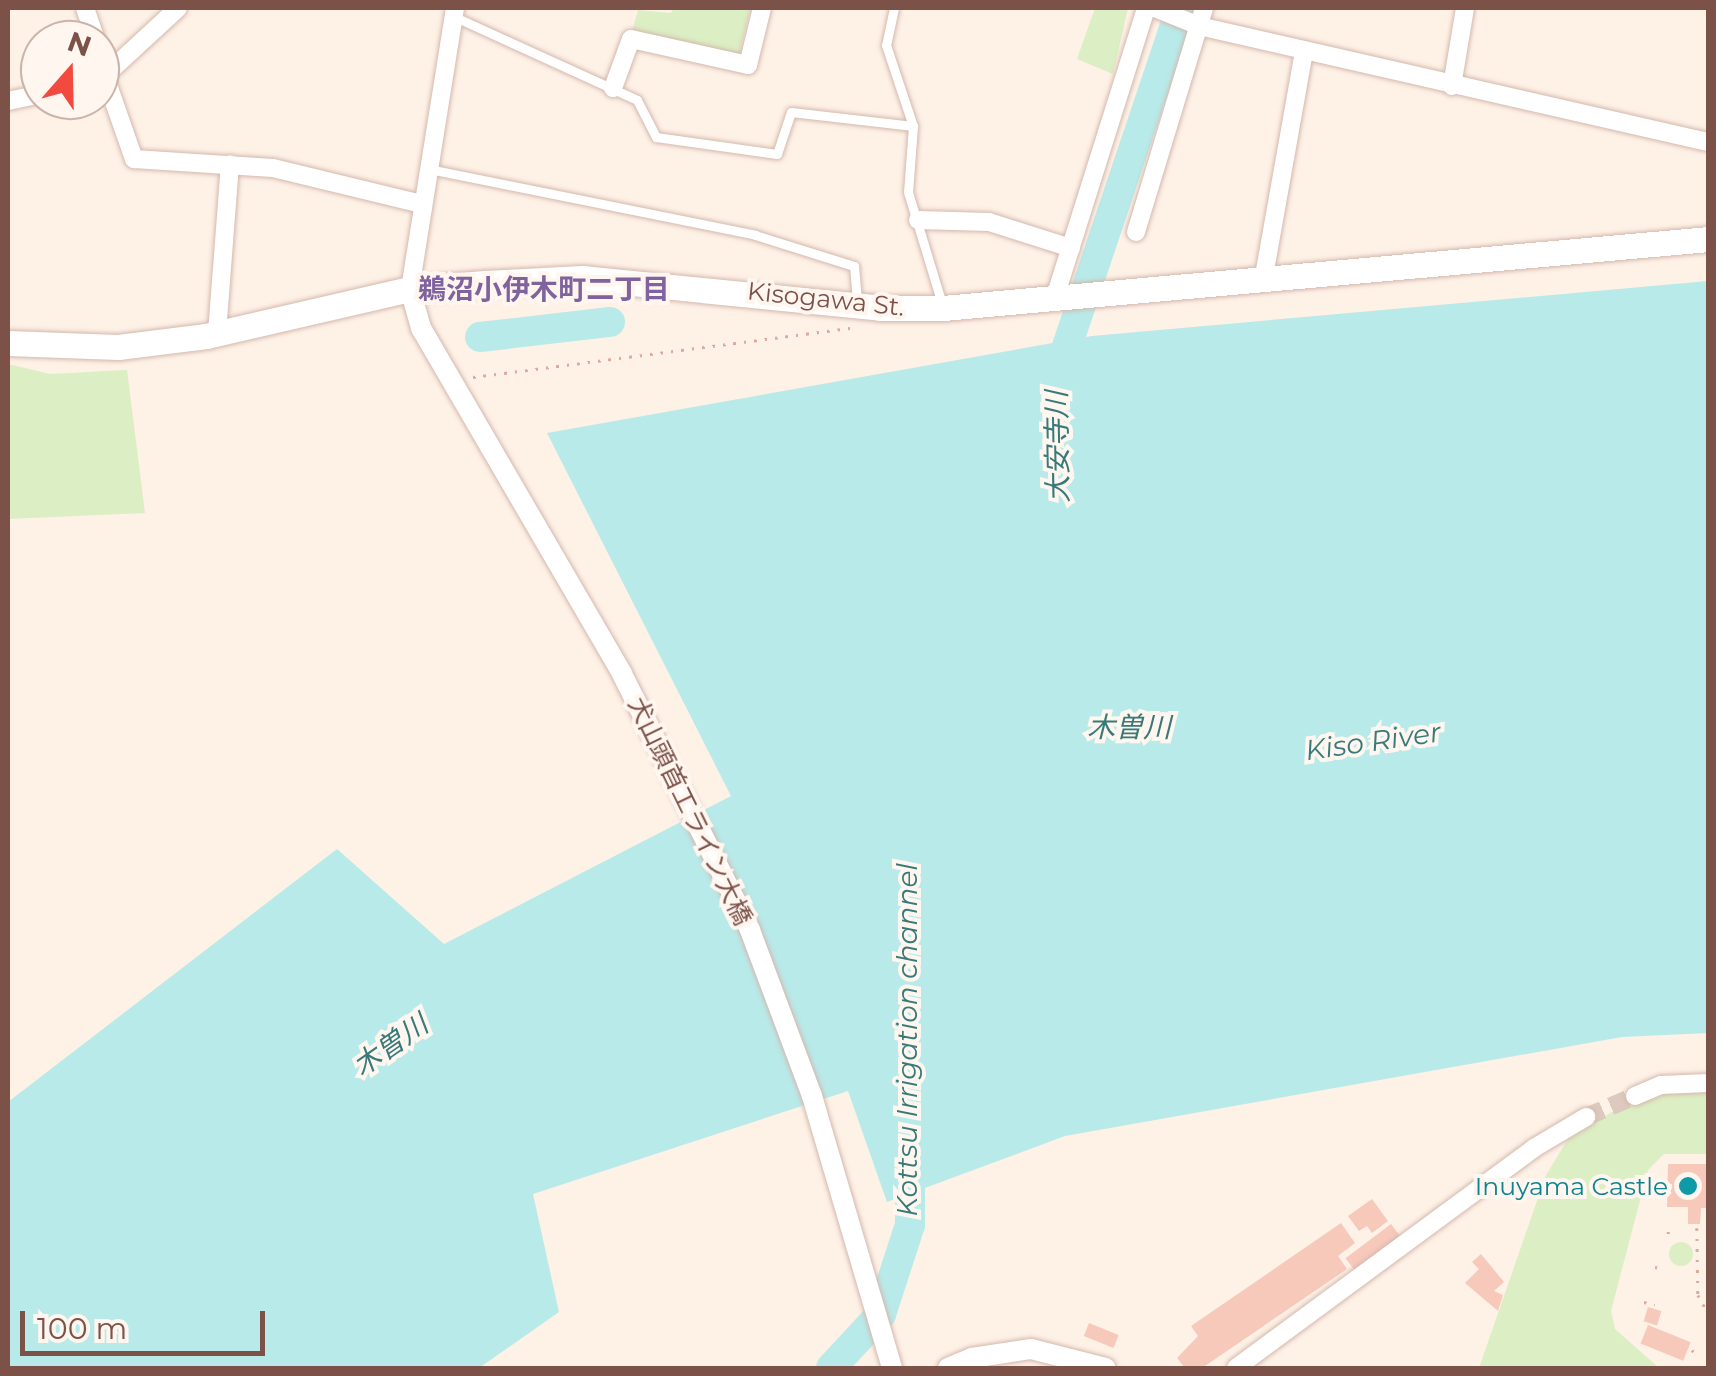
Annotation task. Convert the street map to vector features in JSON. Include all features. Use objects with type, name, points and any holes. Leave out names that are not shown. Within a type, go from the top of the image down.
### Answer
[{"type":"main road","name":"Kisogawa St.","points":[[8,343],[118,346],[217,333],[410,289],[582,278],[857,305],[943,308],[1119,287],[1708,239]]},
{"type":"street","points":[[120,58],[178,8]]},
{"type":"street","points":[[612,88],[630,39],[748,65],[762,8]]},
{"type":"street","points":[[1061,293],[1070,248],[1146,8]]},
{"type":"street","points":[[1155,8],[1304,51],[1708,140]]},
{"type":"street","points":[[1452,86],[1465,8]]},
{"type":"street","points":[[410,289],[426,168],[454,12]]},
{"type":"street","points":[[1136,232],[1198,19]]},
{"type":"street","points":[[1264,276],[1304,51]]},
{"type":"street","points":[[119,120],[134,158],[230,164],[422,204]]},
{"type":"street","points":[[217,333],[230,164]]},
{"type":"street","points":[[918,220],[989,222],[1070,248]]},
{"type":"street","name":"犬山頭首工ライン大橋","points":[[410,289],[421,328],[622,674],[750,930],[812,1096],[892,1368]]},
{"type":"street","points":[[1636,1096],[1660,1086],[1708,1083]]},
{"type":"street","points":[[1236,1368],[1534,1148],[1586,1118]]},
{"type":"street","points":[[948,1368],[1031,1350],[1106,1368]]},
{"type":"lane","points":[[894,8],[886,45],[913,126],[908,192],[943,308]]},
{"type":"lane","points":[[454,12],[638,100],[656,136],[751,154],[777,154],[791,112],[913,126]]},
{"type":"lane","points":[[426,168],[647,210],[854,266],[857,305]]},
{"type":"path","points":[[466,377],[482,377]]},
{"type":"path","points":[[1668,1227],[1668,1234]]},
{"type":"path","points":[[1697,1228],[1698,1295],[1708,1313]]},
{"type":"path","points":[[1644,1302],[1655,1305]]},
{"type":"green space","points":[[674,8],[751,8],[738,59],[632,31],[638,10],[671,13]]},
{"type":"green space","points":[[1095,8],[1128,8],[1113,74],[1077,59]]},
{"type":"green space","points":[[8,364],[50,374],[127,370],[145,513],[8,519]]},
{"type":"green space","points":[[1664,1090],[1708,1091],[1708,1154],[1664,1154],[1648,1170],[1611,1311],[1615,1329],[1659,1368],[1479,1368],[1546,1175],[1568,1139],[1628,1102]]},
{"type":"green space","points":[[1681,1242],[1690,1245],[1690,1263],[1681,1266],[1672,1263],[1669,1254],[1672,1245]]},
{"type":"water","name":"木曽川","points":[[1708,281],[1708,1033],[1622,1037],[1065,1136],[887,1202],[848,1091],[533,1194],[559,1312],[479,1368],[8,1368],[8,1102],[337,849],[444,944],[731,796],[547,433],[1092,336]]},
{"type":"building","name":"Inuyama Castle","points":[[1668,1164],[1708,1164],[1708,1208],[1701,1208],[1700,1224],[1688,1224],[1688,1207],[1667,1207]]},
{"type":"building","points":[[1372,1199],[1388,1221],[1372,1233],[1367,1226],[1359,1231],[1348,1216]]},
{"type":"building","points":[[1341,1223],[1355,1243],[1338,1256],[1347,1269],[1202,1368],[1185,1368],[1177,1358],[1198,1336],[1191,1326]]},
{"type":"building","points":[[1391,1224],[1400,1236],[1355,1270],[1345,1258]]},
{"type":"building","points":[[1481,1254],[1504,1282],[1494,1291],[1503,1295],[1498,1311],[1465,1283],[1479,1269],[1472,1262]]},
{"type":"building","points":[[1648,1307],[1661,1311],[1657,1325],[1644,1321]]},
{"type":"building","points":[[1089,1323],[1119,1335],[1113,1348],[1084,1336]]},
{"type":"building","points":[[1648,1325],[1691,1342],[1683,1361],[1641,1344]]},
{"type":"waterway","name":"大安寺川","points":[[1056,379],[1181,8]]},
{"type":"waterway","points":[[480,337],[610,322]]},
{"type":"waterway","name":"Kottsu Irrigation channel","points":[[831,1368],[881,1314],[910,1225],[910,1156]]},
{"type":"tunnel","points":[[1586,1117],[1635,1096]]},
{"type":"place","name":"Inuyama Castle","points":[[1688,1186]]},
{"type":"district","name":"鵜沼小伊木町二丁目","points":[[544,289]]},
{"type":"water label","name":"Kiso River","points":[[1373,741]]}]
